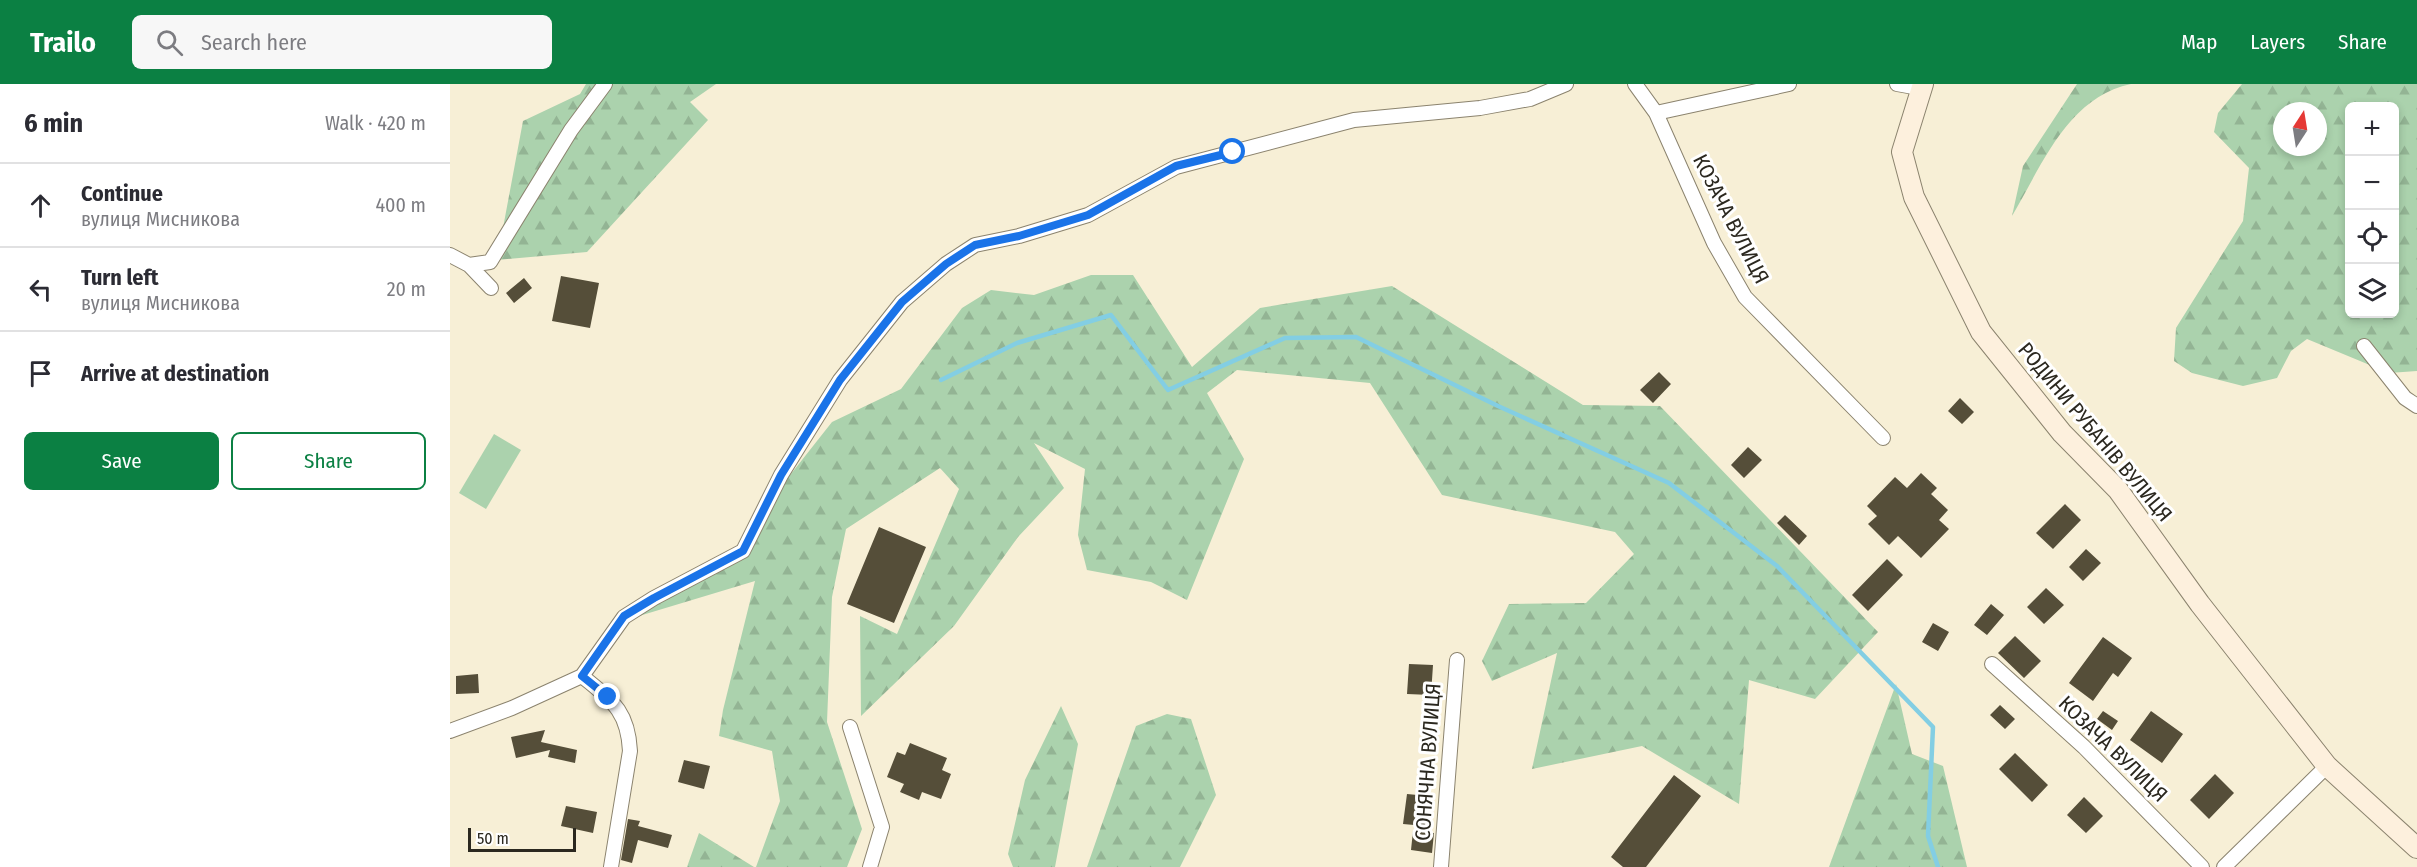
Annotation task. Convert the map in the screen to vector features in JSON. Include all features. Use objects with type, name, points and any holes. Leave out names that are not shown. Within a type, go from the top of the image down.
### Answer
[{"type":"street","points":[[469,265],[490,262],[571,130],[605,84]]},
{"type":"street","points":[[450,730],[512,708],[582,676],[624,616],[743,551],[781,475],[840,380],[902,302],[946,264],[975,245],[1019,236],[1088,215],[1176,166],[1354,120],[1480,108],[1530,99],[1566,84]]},
{"type":"street","name":"КОЗАЧА ВУЛИЦЯ","points":[[1635,84],[1656,113],[1714,243],[1745,297],[1883,438]]},
{"type":"street","points":[[1656,113],[1789,84]]},
{"type":"street","points":[[1897,84],[1921,86]]},
{"type":"street","name":"РОДИНИ РУБАНІВ ВУЛИЦЯ","points":[[1921,86],[1902,152],[1914,197],[1982,332],[2062,433],[2118,490],[2200,604],[2326,766],[2417,848]]},
{"type":"street","points":[[450,255],[469,265],[491,288]]},
{"type":"street","points":[[2364,346],[2405,398],[2417,406]]},
{"type":"street","name":"СОНЯЧНА ВУЛИЦЯ","points":[[1442,867],[1457,660]]},
{"type":"street","name":"КОЗАЧА ВУЛИЦЯ","points":[[1992,664],[2084,747],[2202,867]]},
{"type":"street","points":[[582,676],[621,710],[629,731],[630,751],[611,867]]},
{"type":"street","points":[[850,727],[882,827],[870,867]]},
{"type":"street","points":[[2224,867],[2326,766]]},
{"type":"green space","points":[[586,84],[716,84],[690,102],[708,120],[587,252],[497,260],[523,121],[580,94]]},
{"type":"green space","points":[[2077,84],[2131,84],[2109,91],[2090,103],[2074,118],[2046,155],[2012,216],[2023,166]]},
{"type":"green space","points":[[2242,84],[2417,84],[2417,371],[2389,373],[2307,339],[2291,351],[2277,378],[2243,386],[2192,373],[2174,361],[2176,328],[2243,221],[2249,168],[2214,132],[2218,113]]},
{"type":"green space","points":[[1091,275],[1133,275],[1192,367],[1260,308],[1392,286],[1583,405],[1660,406],[1878,632],[1815,699],[1749,680],[1739,804],[1642,746],[1532,769],[1557,653],[1492,681],[1482,661],[1509,604],[1586,603],[1634,554],[1615,532],[1442,495],[1370,383],[1237,370],[1207,393],[1244,459],[1187,600],[1151,582],[1087,570],[1078,535],[1085,469],[1034,443],[1064,488],[1018,537],[954,626],[861,716],[860,616],[897,634],[959,489],[940,468],[846,529],[832,597],[827,722],[862,829],[847,867],[756,867],[780,801],[772,751],[719,736],[723,710],[755,581],[639,616],[752,543],[783,484],[832,422],[901,389],[962,308],[991,290],[1034,295]]},
{"type":"green space","points":[[494,434],[521,450],[486,509],[459,493]]},
{"type":"green space","points":[[1896,684],[1912,754],[1943,766],[1967,867],[1829,867]]},
{"type":"green space","points":[[1061,706],[1078,744],[1055,867],[1013,867],[1008,854],[1025,780]]},
{"type":"green space","points":[[1167,714],[1191,719],[1216,795],[1180,867],[1087,867],[1136,726]]},
{"type":"green space","points":[[699,833],[754,867],[687,867]]},
{"type":"building","points":[[561,276],[599,283],[590,328],[552,321]]},
{"type":"building","points":[[524,278],[532,288],[514,303],[506,293]]},
{"type":"building","points":[[1659,372],[1671,384],[1653,403],[1640,390]]},
{"type":"building","points":[[1960,398],[1974,412],[1962,424],[1948,411]]},
{"type":"building","points":[[1748,447],[1762,460],[1744,478],[1731,465]]},
{"type":"building","points":[[1921,473],[1937,488],[1931,494],[1948,510],[1939,520],[1949,529],[1921,558],[1898,536],[1889,545],[1868,524],[1877,516],[1867,506],[1895,477],[1907,488]]},
{"type":"building","points":[[2065,504],[2081,520],[2053,549],[2036,533]]},
{"type":"building","points":[[1785,515],[1807,536],[1799,545],[1777,523]]},
{"type":"building","points":[[879,527],[926,547],[894,623],[847,604]]},
{"type":"building","points":[[2086,549],[2101,563],[2083,581],[2069,567]]},
{"type":"building","points":[[1887,559],[1903,575],[1868,611],[1852,595]]},
{"type":"building","points":[[2046,588],[2064,605],[2044,624],[2027,607]]},
{"type":"building","points":[[1991,604],[2004,615],[1987,635],[1974,625]]},
{"type":"building","points":[[1933,623],[1949,632],[1938,651],[1922,642]]},
{"type":"building","points":[[2015,636],[2041,661],[2024,678],[1998,653]]},
{"type":"building","points":[[2103,637],[2132,658],[2118,677],[2113,673],[2093,701],[2069,683]]},
{"type":"building","points":[[1409,664],[1433,665],[1431,695],[1407,694]]},
{"type":"building","points":[[478,674],[479,693],[456,694],[456,676]]},
{"type":"building","points":[[2000,705],[2015,719],[2005,729],[1990,715]]},
{"type":"building","points":[[2103,711],[2118,721],[2112,730],[2097,719]]},
{"type":"building","points":[[2151,711],[2183,734],[2162,763],[2130,740]]},
{"type":"building","points":[[545,730],[541,742],[577,750],[575,763],[548,757],[550,750],[516,758],[511,737]]},
{"type":"building","points":[[910,743],[947,758],[942,770],[951,774],[941,799],[922,792],[919,800],[900,792],[904,784],[887,777],[897,752],[905,755]]},
{"type":"building","points":[[2015,753],[2048,785],[2032,802],[1999,769]]},
{"type":"building","points":[[684,760],[710,766],[704,789],[678,782]]},
{"type":"building","points":[[2215,774],[2234,793],[2209,819],[2190,800]]},
{"type":"building","points":[[1674,775],[1701,796],[1646,867],[1623,867],[1611,857]]},
{"type":"building","points":[[1407,794],[1428,796],[1425,826],[1403,824]]},
{"type":"building","points":[[2084,797],[2103,816],[2086,833],[2067,815]]},
{"type":"building","points":[[566,806],[597,812],[593,833],[561,826]]},
{"type":"building","points":[[628,819],[640,821],[638,826],[672,835],[668,848],[638,840],[632,863],[621,860]]},
{"type":"building","points":[[1413,831],[1434,833],[1432,853],[1411,850]]},
{"type":"waterway","points":[[941,380],[1017,343],[1111,315],[1168,390],[1285,338],[1356,337],[1498,406],[1669,483],[1777,566],[1933,727],[1928,836],[1938,867]]},
{"type":"route","points":[[608,697],[582,676],[624,616],[743,551],[781,475],[840,380],[902,302],[946,264],[975,245],[1019,236],[1088,215],[1176,166],[1233,152]]}]
